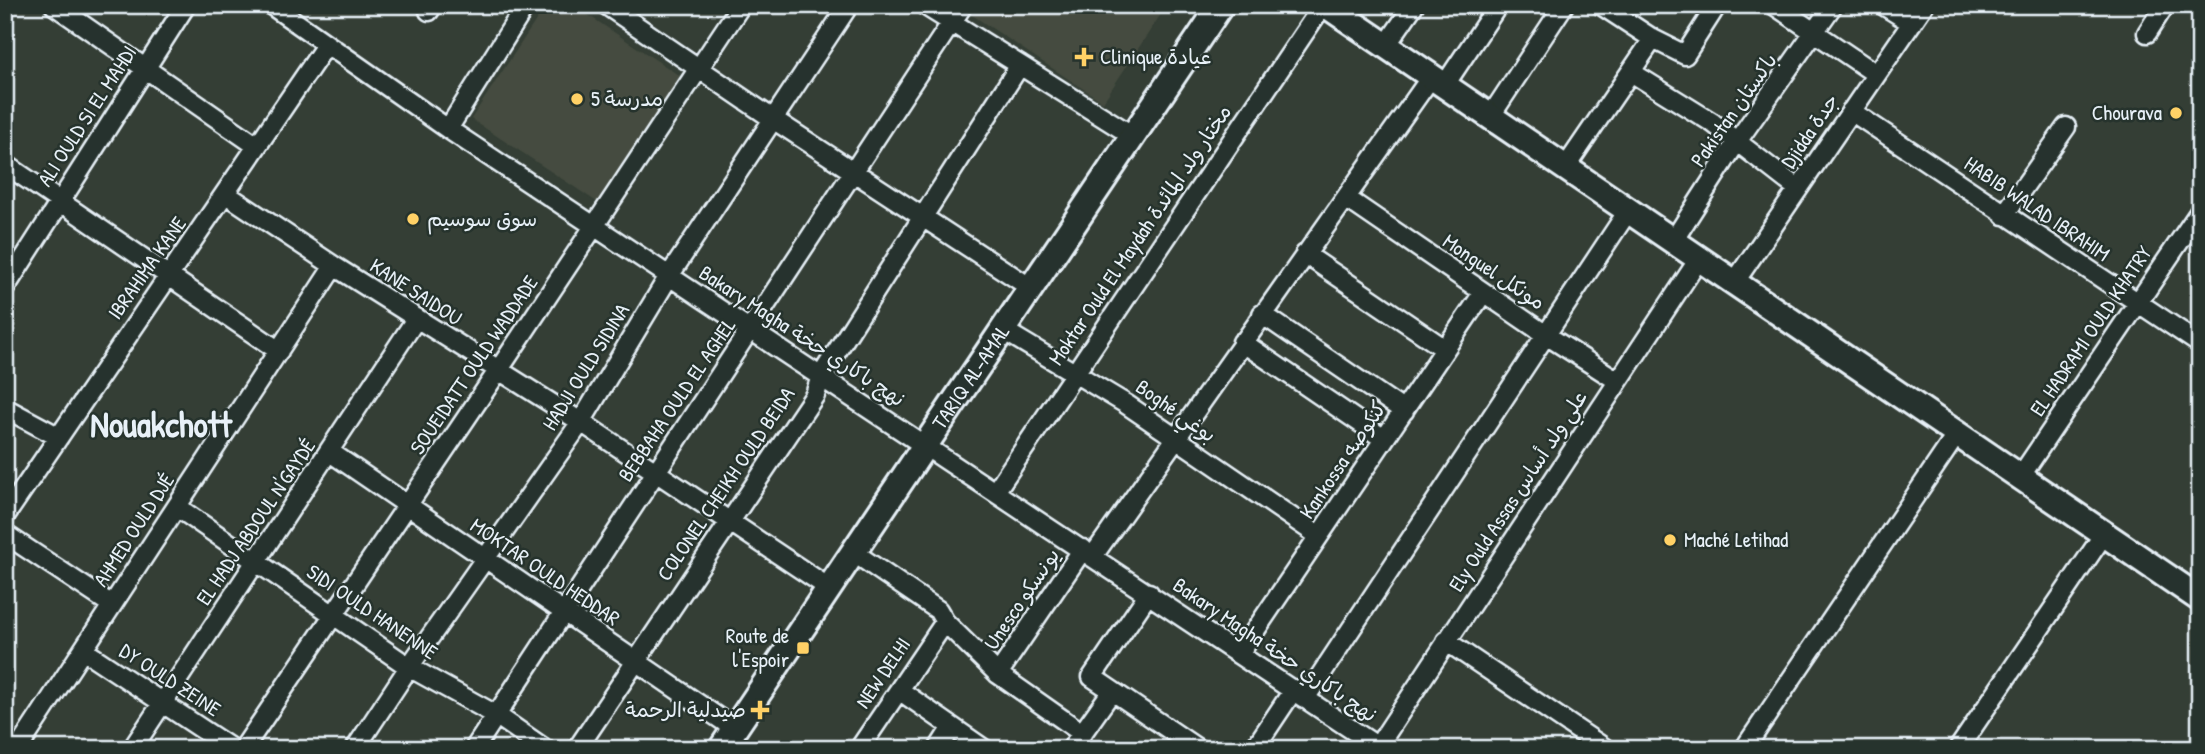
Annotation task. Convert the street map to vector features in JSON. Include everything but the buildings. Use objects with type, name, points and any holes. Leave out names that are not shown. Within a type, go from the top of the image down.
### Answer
[{"type":"street","points":[[54,5],[257,146]]},
{"type":"street","name":"ALI OULD SI EL MAHDI","points":[[5,288],[186,5]]},
{"type":"street","name":"Bakary Magha نهج باكاري حخة","points":[[271,5],[448,129],[1240,653],[1378,748]]},
{"type":"street","points":[[448,129],[526,5]]},
{"type":"street","points":[[606,5],[773,119],[1031,288]]},
{"type":"street","points":[[629,21],[639,5]]},
{"type":"street","name":"SOUEIDATT OULD WADDADE","points":[[243,749],[741,5]]},
{"type":"street","name":"HADJI OULD SIDINA","points":[[355,749],[581,422],[669,276],[849,5]]},
{"type":"street","points":[[924,5],[1133,136]]},
{"type":"street","name":"BEBBAHA OULD EL AGHEL","points":[[474,749],[963,5]]},
{"type":"street","name":"TARIQ AL-AMAL","points":[[728,739],[1221,5]]},
{"type":"street","points":[[1325,5],[2200,599]]},
{"type":"street","name":"Moktar Ould El Maydah مختار ولد المائدة","points":[[995,492],[1325,5]]},
{"type":"street","points":[[1385,47],[1414,5]]},
{"type":"street","name":"Unesco يونسكو","points":[[998,674],[1088,552],[1176,440],[1242,342],[1346,198],[1498,5]]},
{"type":"street","points":[[1490,117],[1564,5]]},
{"type":"street","points":[[1601,5],[1653,39],[1685,55],[1717,5]]},
{"type":"street","points":[[1774,5],[1876,74]]},
{"type":"street","name":"Pakistan باكستان","points":[[1673,241],[1736,143],[1833,5]]},
{"type":"street","points":[[1883,5],[1912,23]]},
{"type":"street","name":"Djidda جدة","points":[[1734,283],[1924,5]]},
{"type":"street","points":[[2147,33],[2165,5]]},
{"type":"street","points":[[1565,168],[1653,39]]},
{"type":"street","name":"IBRAHIMA KANE","points":[[5,516],[326,45]]},
{"type":"street","name":"COLONEL CHEIKH OULD BEIDA","points":[[577,749],[814,395],[821,376],[1020,65]]},
{"type":"street","points":[[1631,72],[1713,123],[1798,189]]},
{"type":"street","name":"HABIB WALAD IBRAHIM","points":[[1850,111],[2200,344]]},
{"type":"street","points":[[2004,215],[2066,127]]},
{"type":"street","points":[[5,164],[278,351]]},
{"type":"street","name":"KANE SAIDOU","points":[[226,194],[334,267],[581,422],[829,588]]},
{"type":"street","name":"Monguel مونكل","points":[[1346,198],[1483,293],[1618,381]]},
{"type":"street","points":[[1254,749],[1300,693],[1628,211]]},
{"type":"street","name":"EL HADRAMI OULD KHATRY","points":[[2020,477],[2200,211]]},
{"type":"street","points":[[1305,254],[1446,349]]},
{"type":"street","name":"Ely Ould Assas علي ولد أساس","points":[[1378,748],[1699,259]]},
{"type":"street","name":"AHMED OULD DJÉ","points":[[18,749],[334,267]]},
{"type":"street","name":"Kankossa كنكوصه","points":[[1240,653],[1483,293]]},
{"type":"street","points":[[1262,314],[1404,411]]},
{"type":"street","name":"EL HADJ ABDOUL N'GAYDÉ","points":[[132,749],[416,319]]},
{"type":"street","name":"Boghé بوغي","points":[[1003,330],[1126,404],[1319,536]]},
{"type":"street","points":[[1242,342],[1384,439]]},
{"type":"street","points":[[5,408],[59,437]]},
{"type":"street","points":[[1744,749],[1957,434]]},
{"type":"street","name":"MOKTAR OULD HEDDAR","points":[[330,452],[635,661],[728,739]]},
{"type":"street","name":"SIDI OULD HANENNE","points":[[177,507],[410,667],[496,715],[545,749]]},
{"type":"street","points":[[5,534],[113,604]]},
{"type":"street","points":[[1958,749],[2104,534]]},
{"type":"street","points":[[853,552],[938,610],[945,622],[998,674],[1082,733]]},
{"type":"street","points":[[1149,593],[1092,677],[1198,749]]},
{"type":"street","name":"NEW DELHI","points":[[859,749],[945,622]]},
{"type":"street","points":[[1446,641],[1606,749]]},
{"type":"street","name":"DY OULD ZEINE","points":[[83,650],[232,749]]},
{"type":"street","points":[[899,690],[984,749]]},
{"type":"street","points":[[1071,749],[1112,691]]},
{"type":"street","points":[[938,749],[952,727]]},
{"type":"street","points":[[1164,749],[1174,733]]},
{"type":"shaded area","name":"مدرسة 5","points":[[546,5],[573,5],[683,78],[600,204],[471,119]]},
{"type":"shaded area","name":"Clinique عيادة","points":[[974,5],[1167,5],[1103,102],[969,13]]},
{"type":"place","name":"Clinique عيادة","points":[[1084,57]]},
{"type":"place","name":"مدرسة 5","points":[[577,99]]},
{"type":"place","name":"Chourava","points":[[2176,113]]},
{"type":"place","name":"سوق سوسيم","points":[[413,219]]},
{"type":"place","name":"Maché Letihad","points":[[1670,540]]},
{"type":"place","name":"Route de l'Espoir","points":[[803,648]]},
{"type":"place","name":"صيدلية الرحمة","points":[[760,710]]},
{"type":"district","name":"Nouakchott","points":[[161,425]]}]
